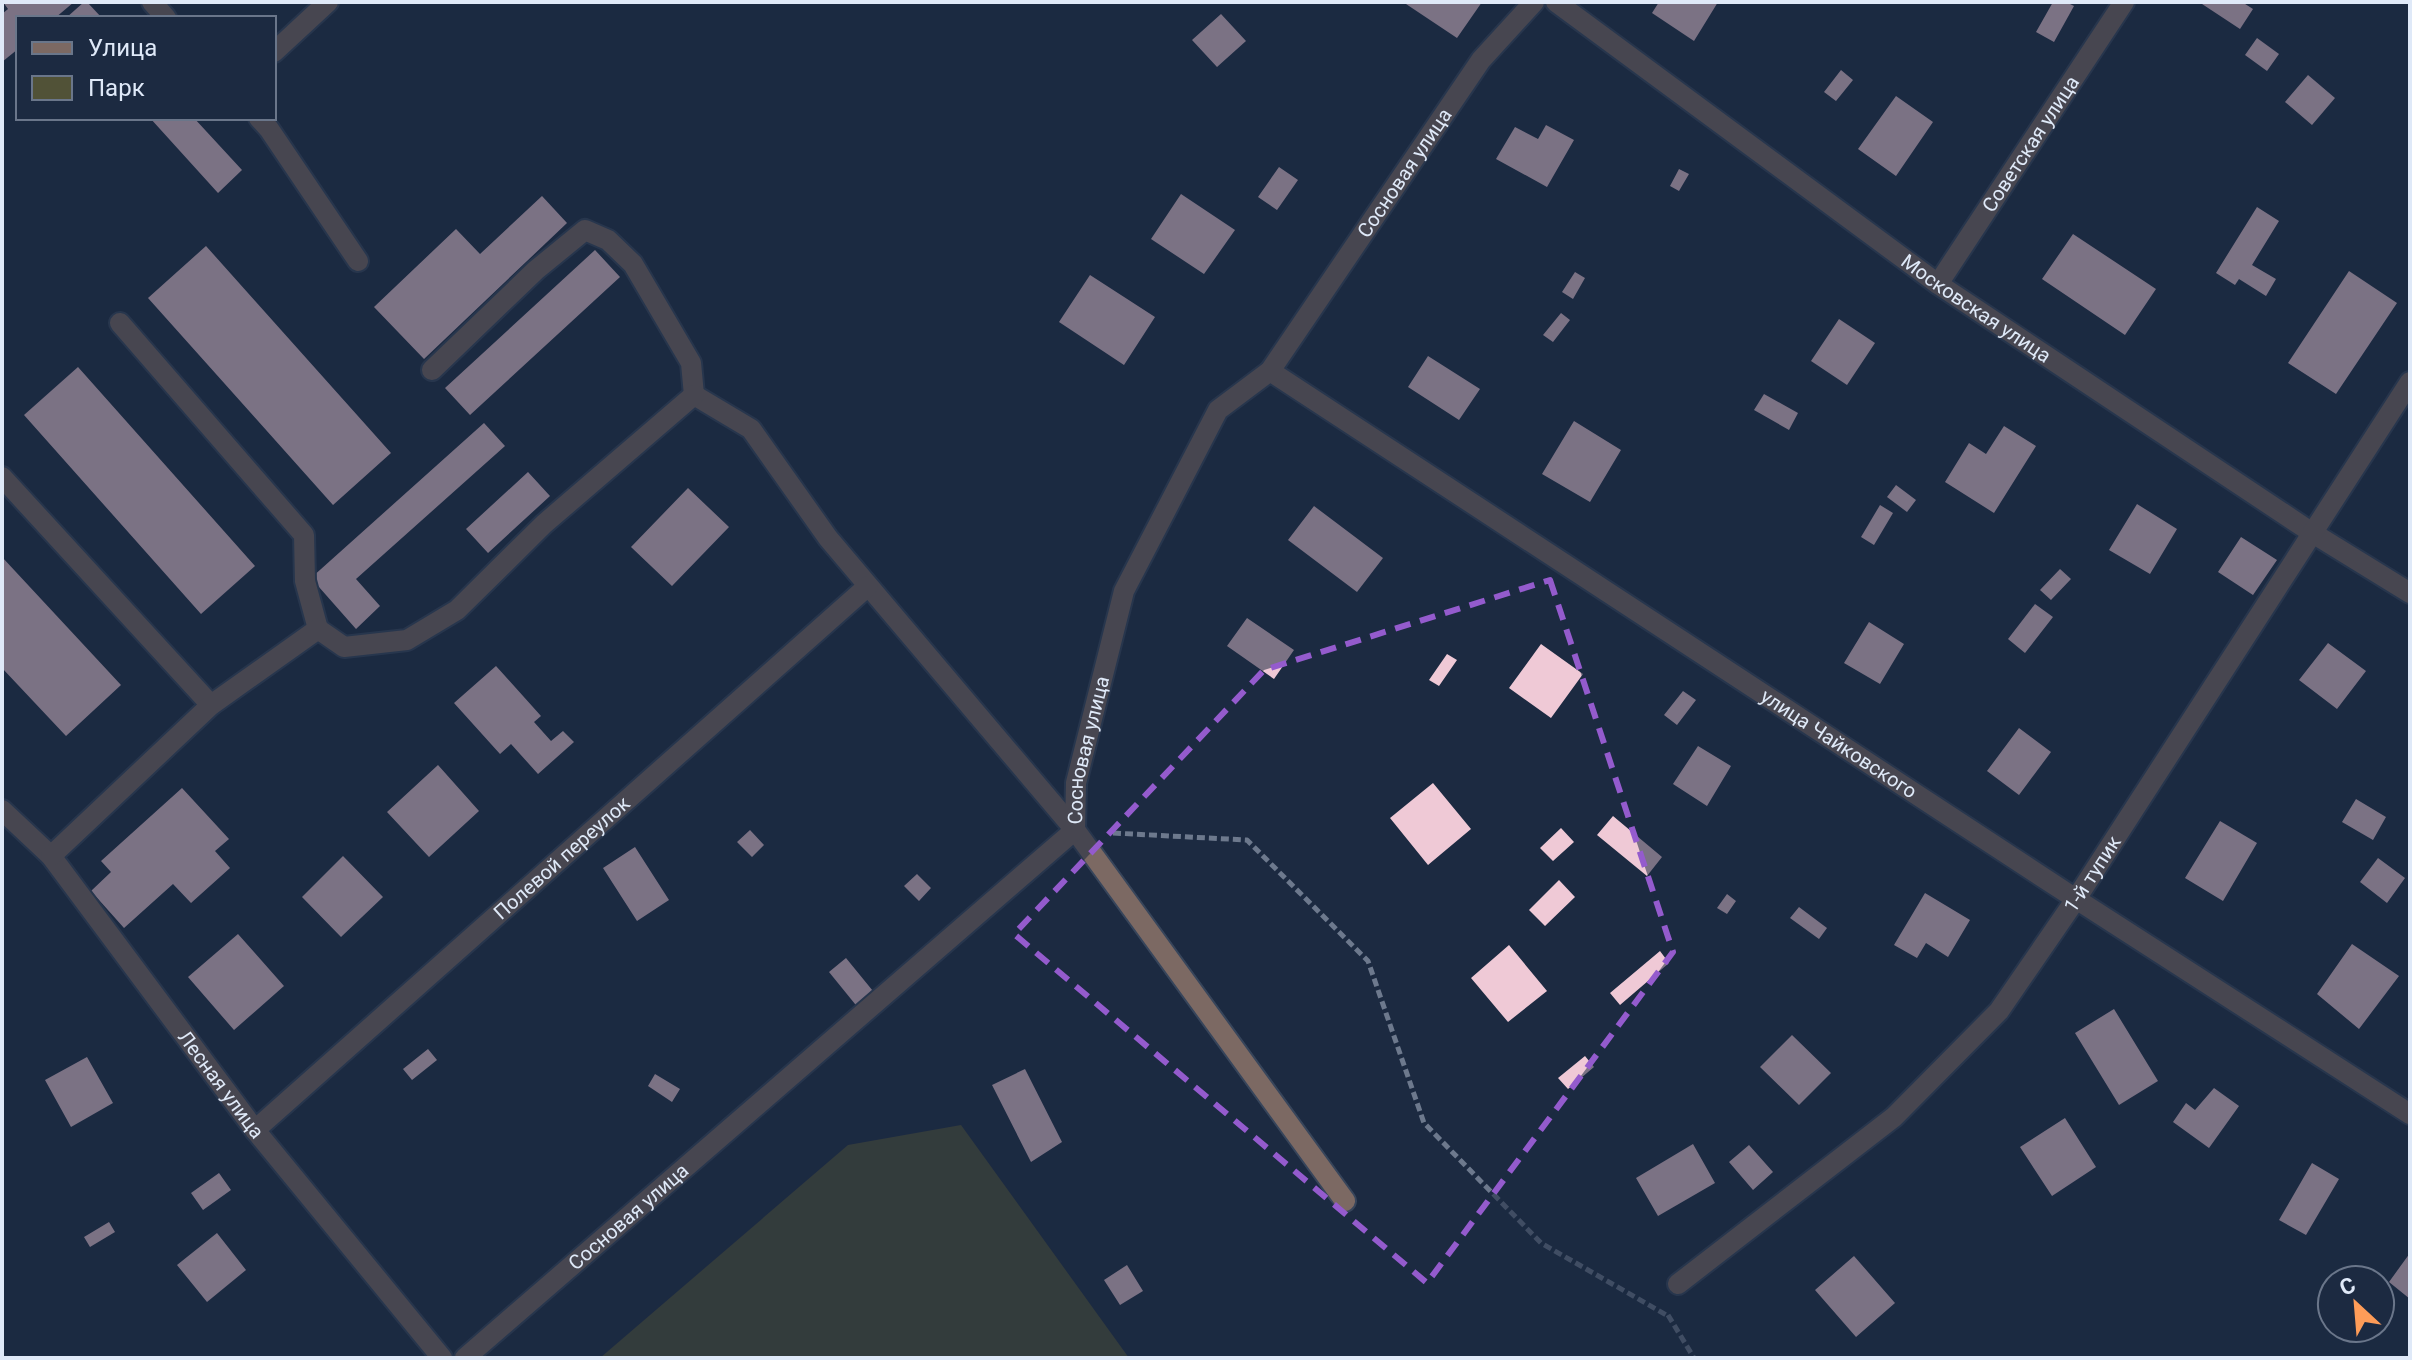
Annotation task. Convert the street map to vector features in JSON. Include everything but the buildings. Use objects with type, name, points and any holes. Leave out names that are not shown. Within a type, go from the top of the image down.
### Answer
[{"type":"street","points":[[276,50],[328,2]]},
{"type":"street","name":"Сосновая улица","points":[[465,1358],[1075,830],[1076,783],[1124,591],[1218,410],[1270,371],[1481,60],[1534,2]]},
{"type":"street","name":"Московская улица","points":[[1556,2],[1938,284],[2311,532],[2410,593]]},
{"type":"street","name":"Советская улица","points":[[1938,284],[2124,2]]},
{"type":"street","points":[[261,120],[358,261]]},
{"type":"street","points":[[432,370],[536,270],[585,230],[608,240],[633,264],[691,363],[694,395]]},
{"type":"street","points":[[120,323],[304,535],[305,581],[318,629],[344,647],[407,640],[457,610],[544,524],[694,395]]},
{"type":"street","name":"улица Чайковского","points":[[1270,371],[2410,1114]]},
{"type":"street","name":"1-й тупик","points":[[1678,1284],[1894,1117],[1999,1011],[2076,899],[2410,382]]},
{"type":"street","points":[[694,395],[751,429],[828,538],[1075,830],[1345,1201]]},
{"type":"street","points":[[2,477],[211,705]]},
{"type":"street","name":"Полевой переулок","points":[[255,1130],[868,586]]},
{"type":"street","points":[[51,856],[211,705],[318,629]]},
{"type":"street","name":"Лесная улица","points":[[2,810],[51,856],[255,1130],[442,1358]]},
{"type":"path","points":[[1075,830],[1247,840],[1368,961],[1424,1123],[1541,1243],[1668,1316],[1694,1358]]},
{"type":"path","points":[[1668,1316],[1678,1284]]},
{"type":"highlighted area","points":[[1550,580],[1673,952],[1427,1283],[1014,934],[1264,670]]},
{"type":"green space","points":[[961,1125],[1129,1358],[600,1358],[848,1145]]}]
